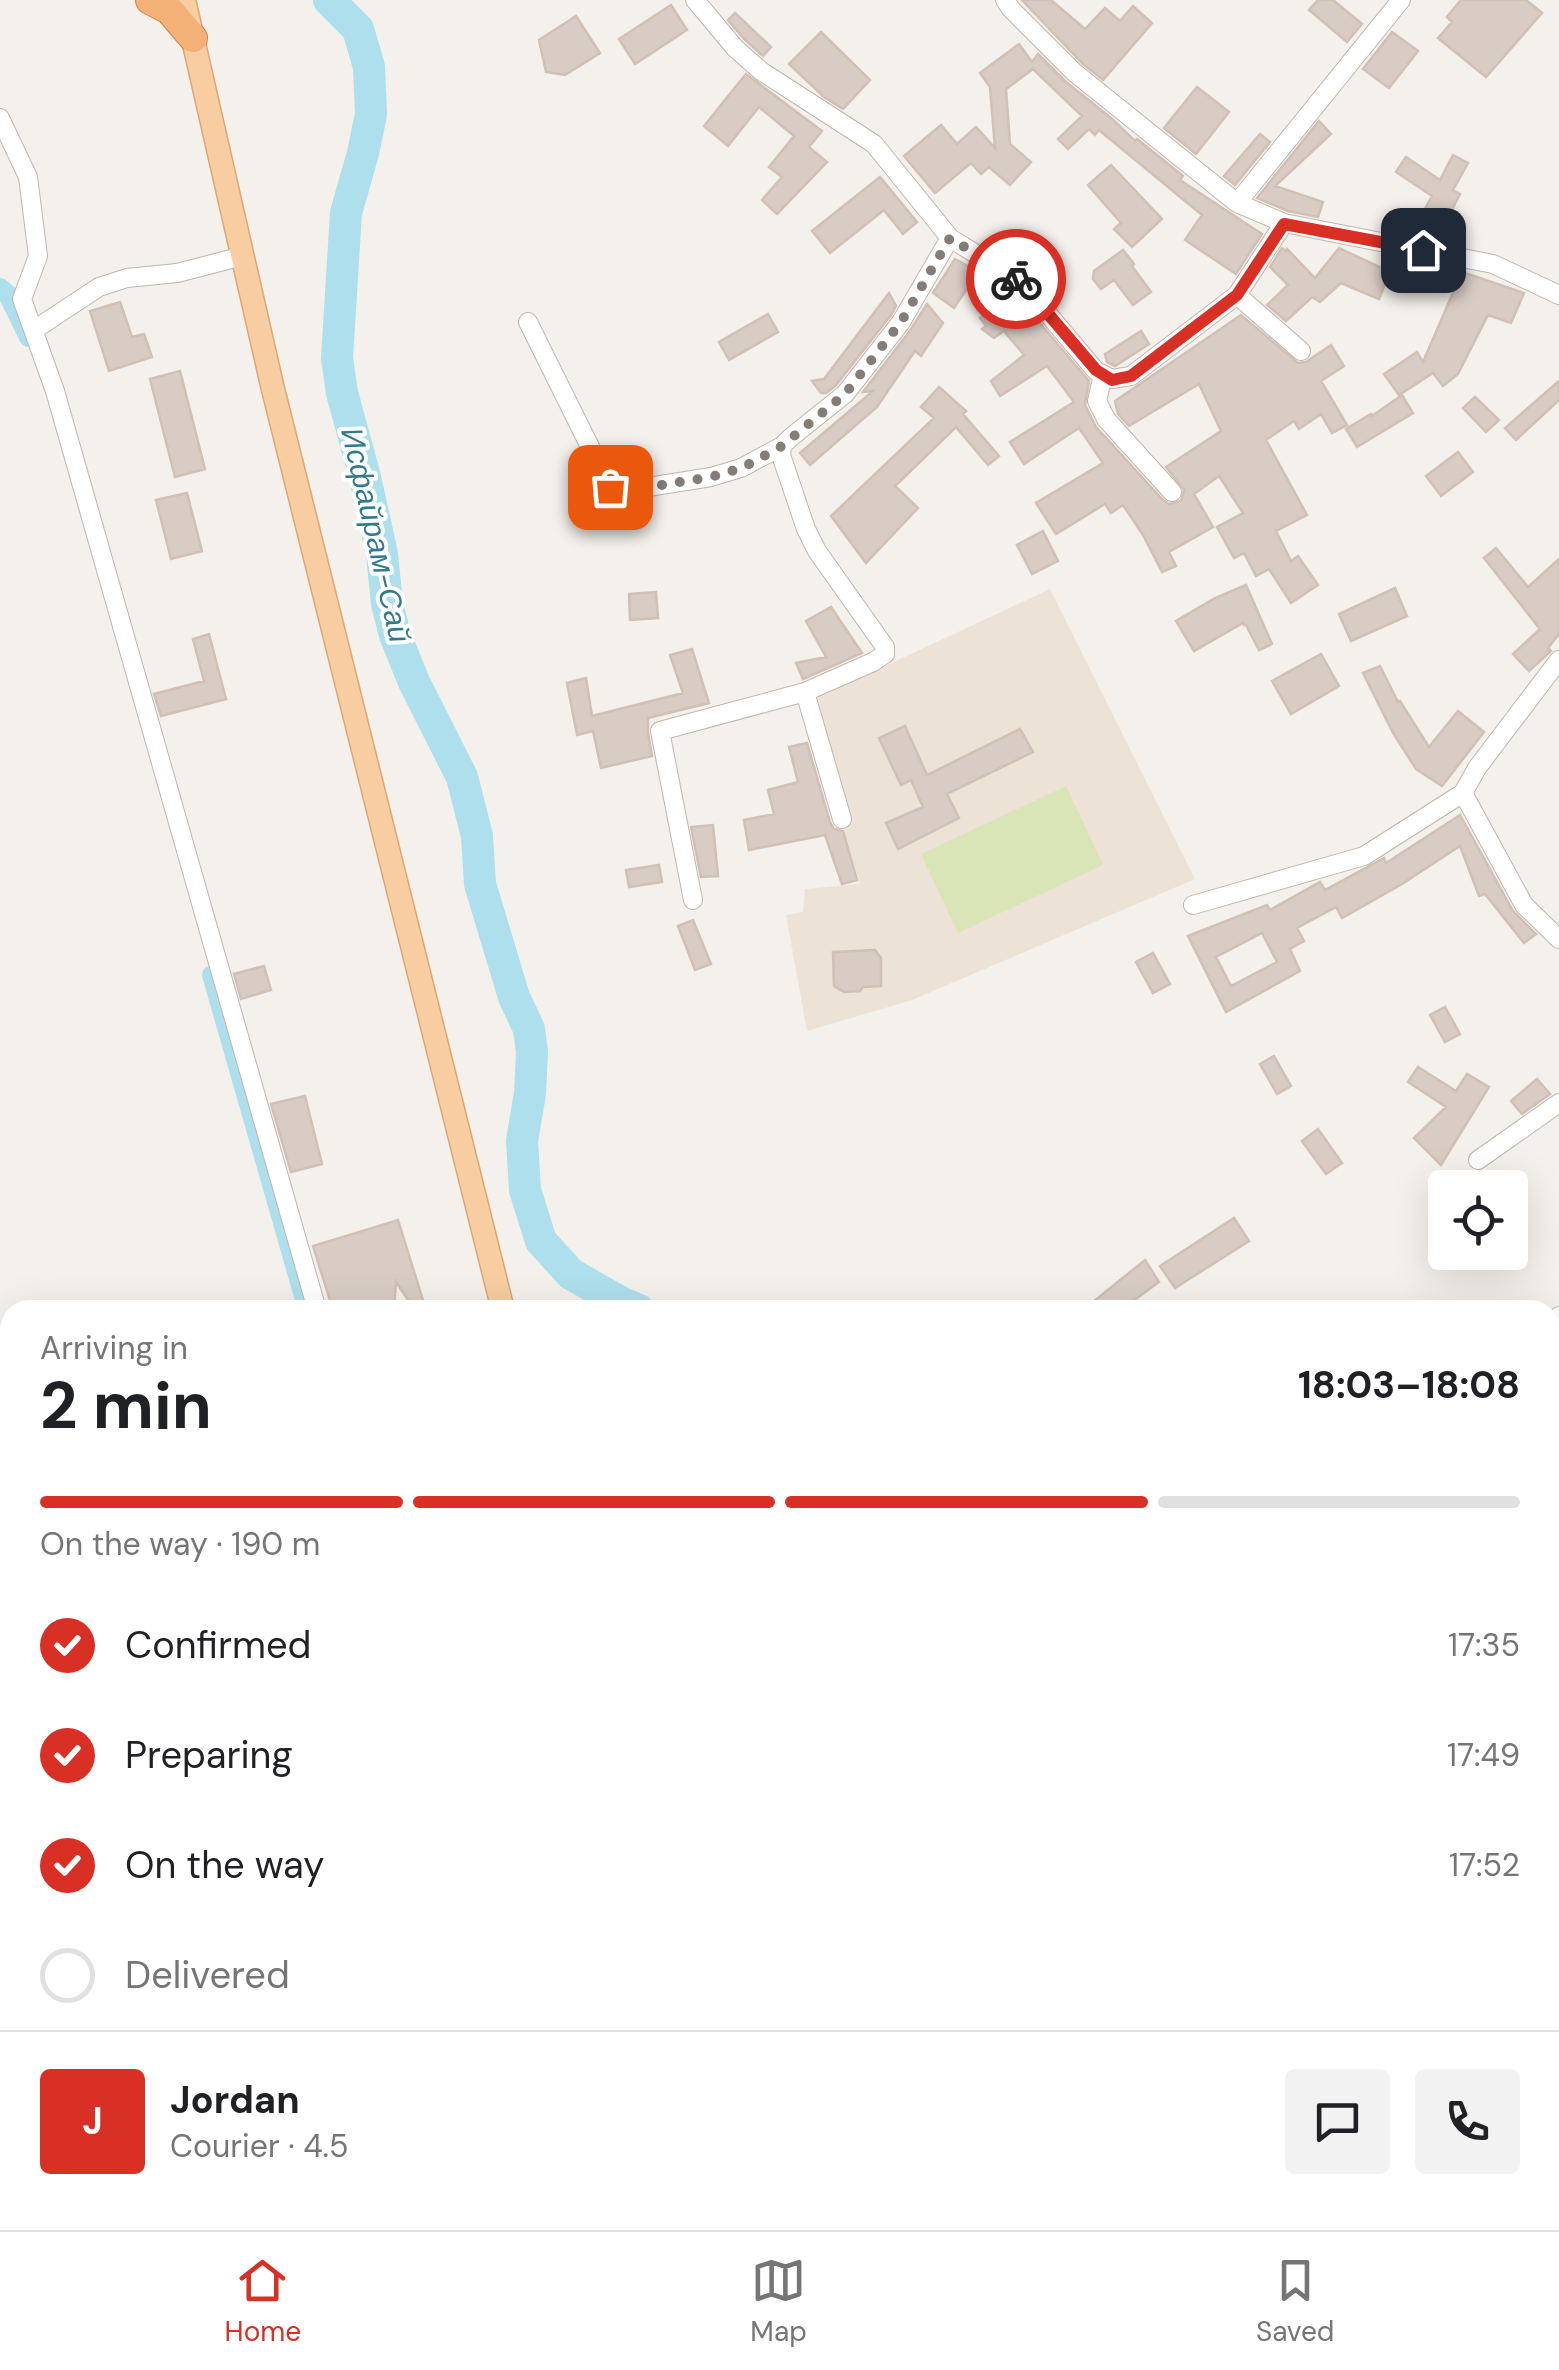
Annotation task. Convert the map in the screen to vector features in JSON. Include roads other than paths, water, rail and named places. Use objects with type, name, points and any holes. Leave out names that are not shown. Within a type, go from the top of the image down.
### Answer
[{"type":"highway","points":[[150,0],[168,10],[193,38]]},
{"type":"main road","points":[[184,0],[282,424],[501,1300]]},
{"type":"street","points":[[695,0],[735,48],[761,71],[874,144],[950,238],[1021,282],[1096,370],[1112,380],[1131,376],[1237,295],[1284,224]]},
{"type":"street","points":[[1005,0],[1075,73],[1237,203],[1284,224],[1493,264],[1559,295]]},
{"type":"street","points":[[1237,203],[1401,0]]},
{"type":"street","points":[[0,118],[28,176],[38,256],[22,299],[56,391],[315,1300]]},
{"type":"street","points":[[528,322],[610,487],[618,492],[711,477],[742,468],[782,446],[845,394],[901,322],[950,238]]},
{"type":"street","points":[[34,330],[99,287],[243,256]]},
{"type":"street","points":[[1237,295],[1301,351]]},
{"type":"street","points":[[1103,374],[1097,401],[1106,419],[1172,492]]},
{"type":"street","points":[[693,900],[660,731],[805,692],[885,654],[885,647],[806,529],[785,470],[782,446]]},
{"type":"street","points":[[1194,905],[1364,856],[1463,793],[1478,768],[1555,671]]},
{"type":"street","points":[[805,692],[842,819]]},
{"type":"street","points":[[1463,793],[1524,906],[1559,939]]},
{"type":"street","points":[[1478,1160],[1559,1103]]},
{"type":"waterway","name":"Исфайрам-Сай","points":[[329,0],[358,29],[369,67],[371,114],[346,213],[337,358],[382,554],[387,604],[414,682],[462,777],[477,836],[480,884],[514,997],[529,1029],[530,1093],[522,1141],[525,1190],[541,1241],[571,1274],[617,1300]]},
{"type":"waterway","points":[[0,288],[9,296],[29,337]]},
{"type":"waterway","points":[[212,975],[305,1300]]}]
